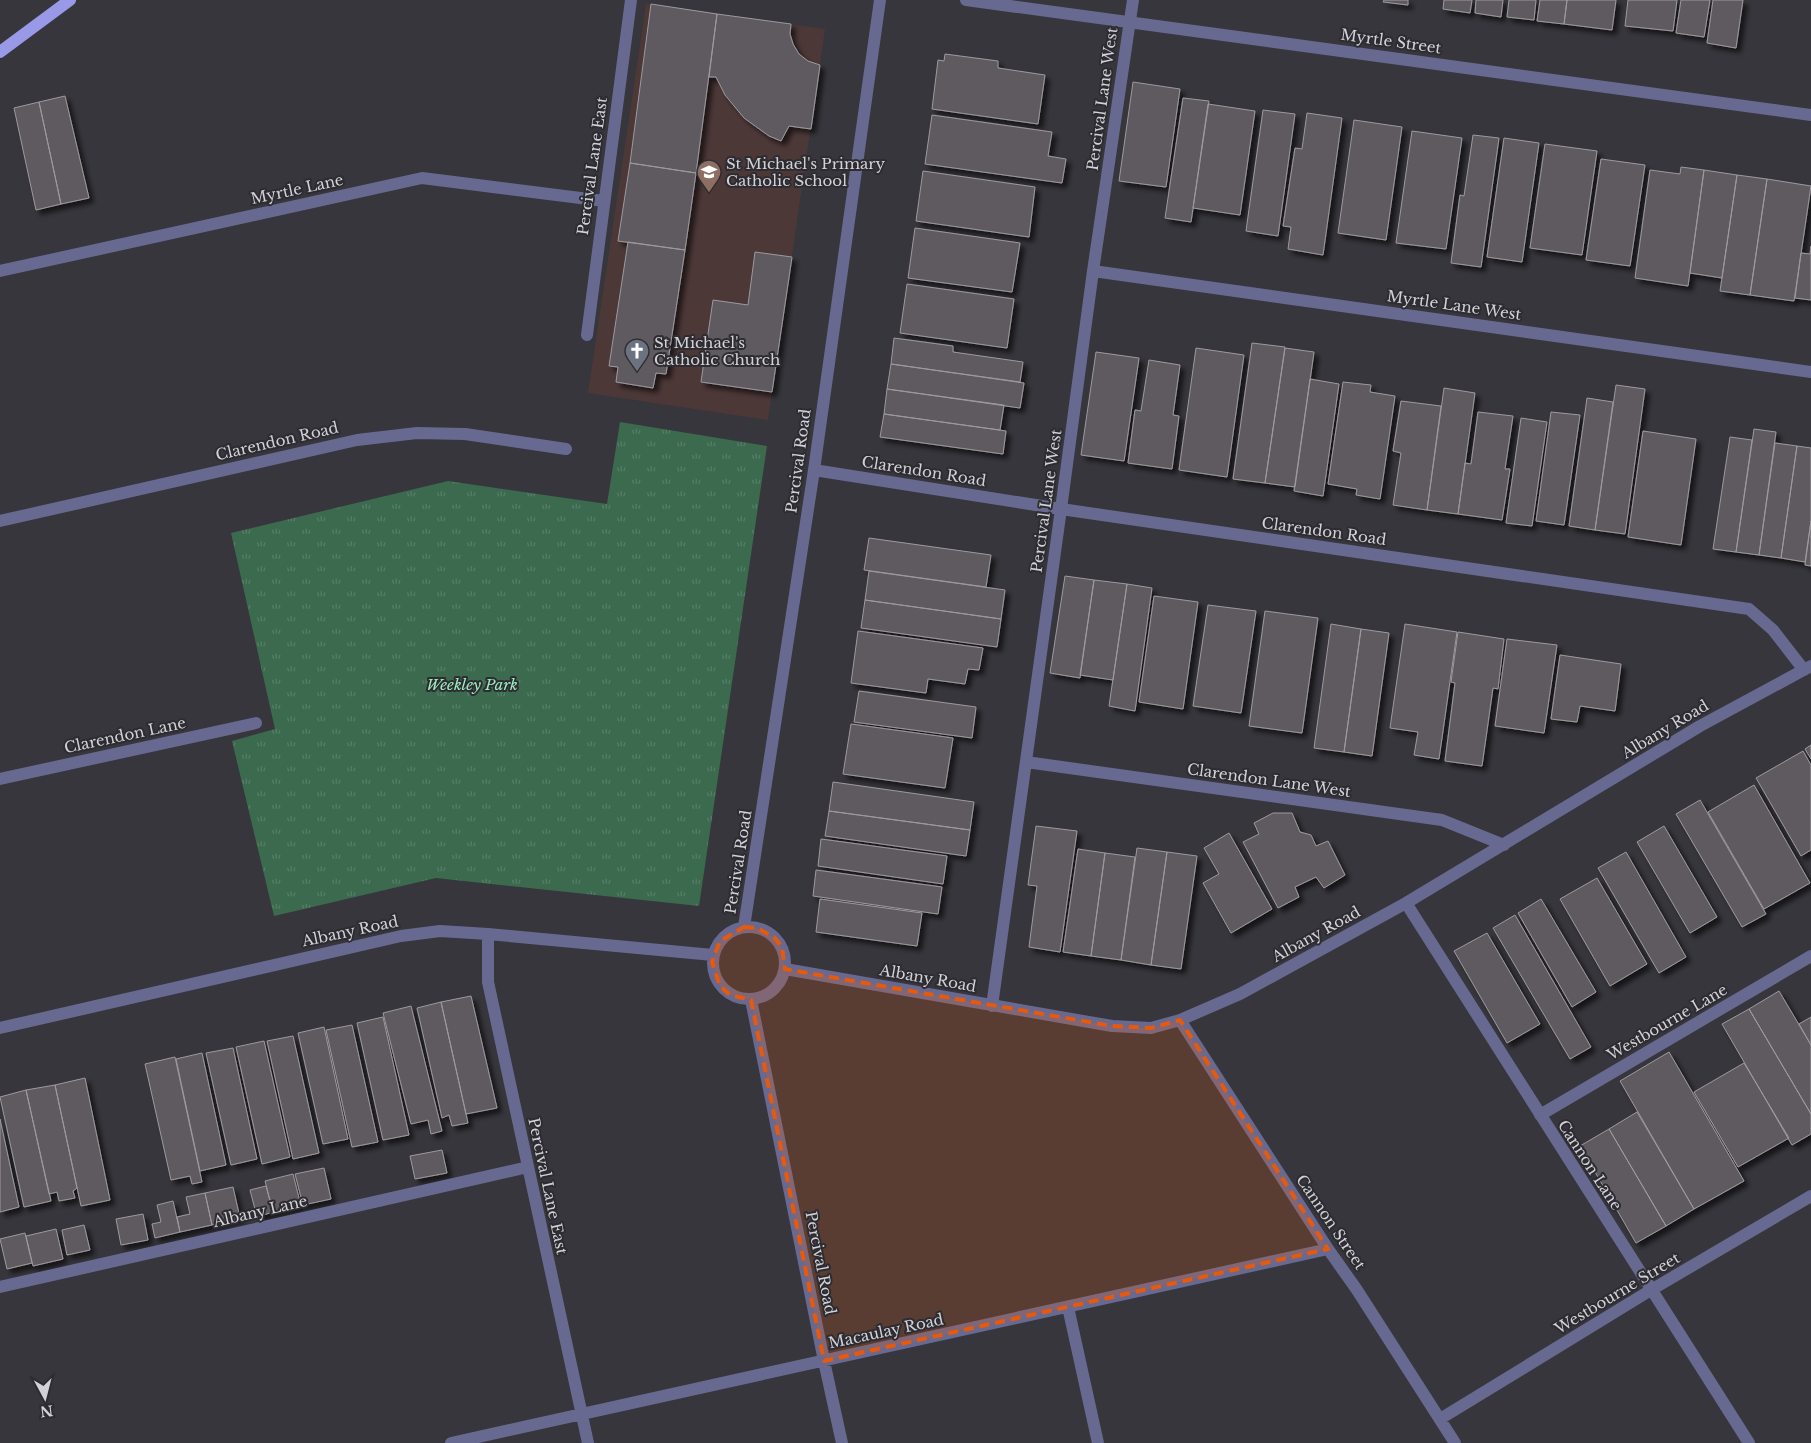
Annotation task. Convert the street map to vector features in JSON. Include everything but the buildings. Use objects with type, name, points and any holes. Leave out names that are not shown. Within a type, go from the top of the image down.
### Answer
[{"type":"main road","points":[[0,52],[70,0]]},
{"type":"street","name":"Percival Lane East","points":[[587,335],[631,0]]},
{"type":"street","name":"Percival Road","points":[[744,927],[814,470],[880,0]]},
{"type":"street","name":"Myrtle Street","points":[[966,0],[1811,115]]},
{"type":"street","name":"Percival Lane West","points":[[992,1006],[1132,0]]},
{"type":"street","name":"Myrtle Lane","points":[[0,271],[422,178],[604,201]]},
{"type":"street","name":"Myrtle Lane West","points":[[1093,271],[1811,372]]},
{"type":"street","name":"Clarendon Road","points":[[0,521],[357,440],[417,433],[465,434],[566,449]]},
{"type":"street","name":"Clarendon Road","points":[[814,470],[1062,509],[1749,610],[1773,630],[1808,668]]},
{"type":"street","name":"Albany Road","points":[[785,969],[1112,1026],[1151,1028],[1180,1020],[1240,994],[1406,903],[1700,726],[1808,668]]},
{"type":"street","name":"Clarendon Lane","points":[[0,779],[256,723]]},
{"type":"street","name":"Clarendon Lane West","points":[[1026,762],[1442,820],[1504,845]]},
{"type":"street","name":"Cannon Lane","points":[[1406,903],[1749,1443]]},
{"type":"street","points":[[744,927],[757,928],[774,937],[782,947],[786,959],[785,969],[781,982],[771,992],[752,1000],[730,995],[720,986],[714,975],[713,955],[720,940],[730,932],[744,927]]},
{"type":"street","name":"Albany Road","points":[[0,1028],[401,936],[440,931],[713,955]]},
{"type":"street","name":"Percival Lane East","points":[[488,934],[488,982],[588,1443]]},
{"type":"street","name":"Westbourne Lane","points":[[1540,1116],[1811,956]]},
{"type":"street","name":"Percival Road","points":[[752,1000],[842,1443]]},
{"type":"street","name":"Cannon Street","points":[[1180,1020],[1455,1443]]},
{"type":"street","name":"Albany Lane","points":[[0,1287],[528,1167]]},
{"type":"street","name":"Westbourne Street","points":[[1440,1419],[1651,1290],[1811,1196]]},
{"type":"street","name":"Macaulay Road","points":[[451,1443],[1328,1249]]},
{"type":"street","points":[[1068,1307],[1098,1443]]},
{"type":"highlighted area","points":[[744,927],[757,928],[774,937],[782,947],[785,969],[1112,1026],[1151,1028],[1180,1020],[1328,1249],[824,1361],[751,1000],[730,995],[720,986],[712,962],[720,941]]},
{"type":"shaded area","name":"St Michael's Primary Catholic School","points":[[646,4],[825,29],[768,420],[588,393]]},
{"type":"green space","name":"Weekley Park","points":[[620,422],[767,446],[699,906],[436,878],[274,916],[232,741],[275,729],[231,533],[448,481],[607,504]]},
{"type":"place","name":"St Michael's Primary Catholic School","points":[[709,193]]},
{"type":"place","name":"St Michael's Catholic Church","points":[[637,372]]}]
